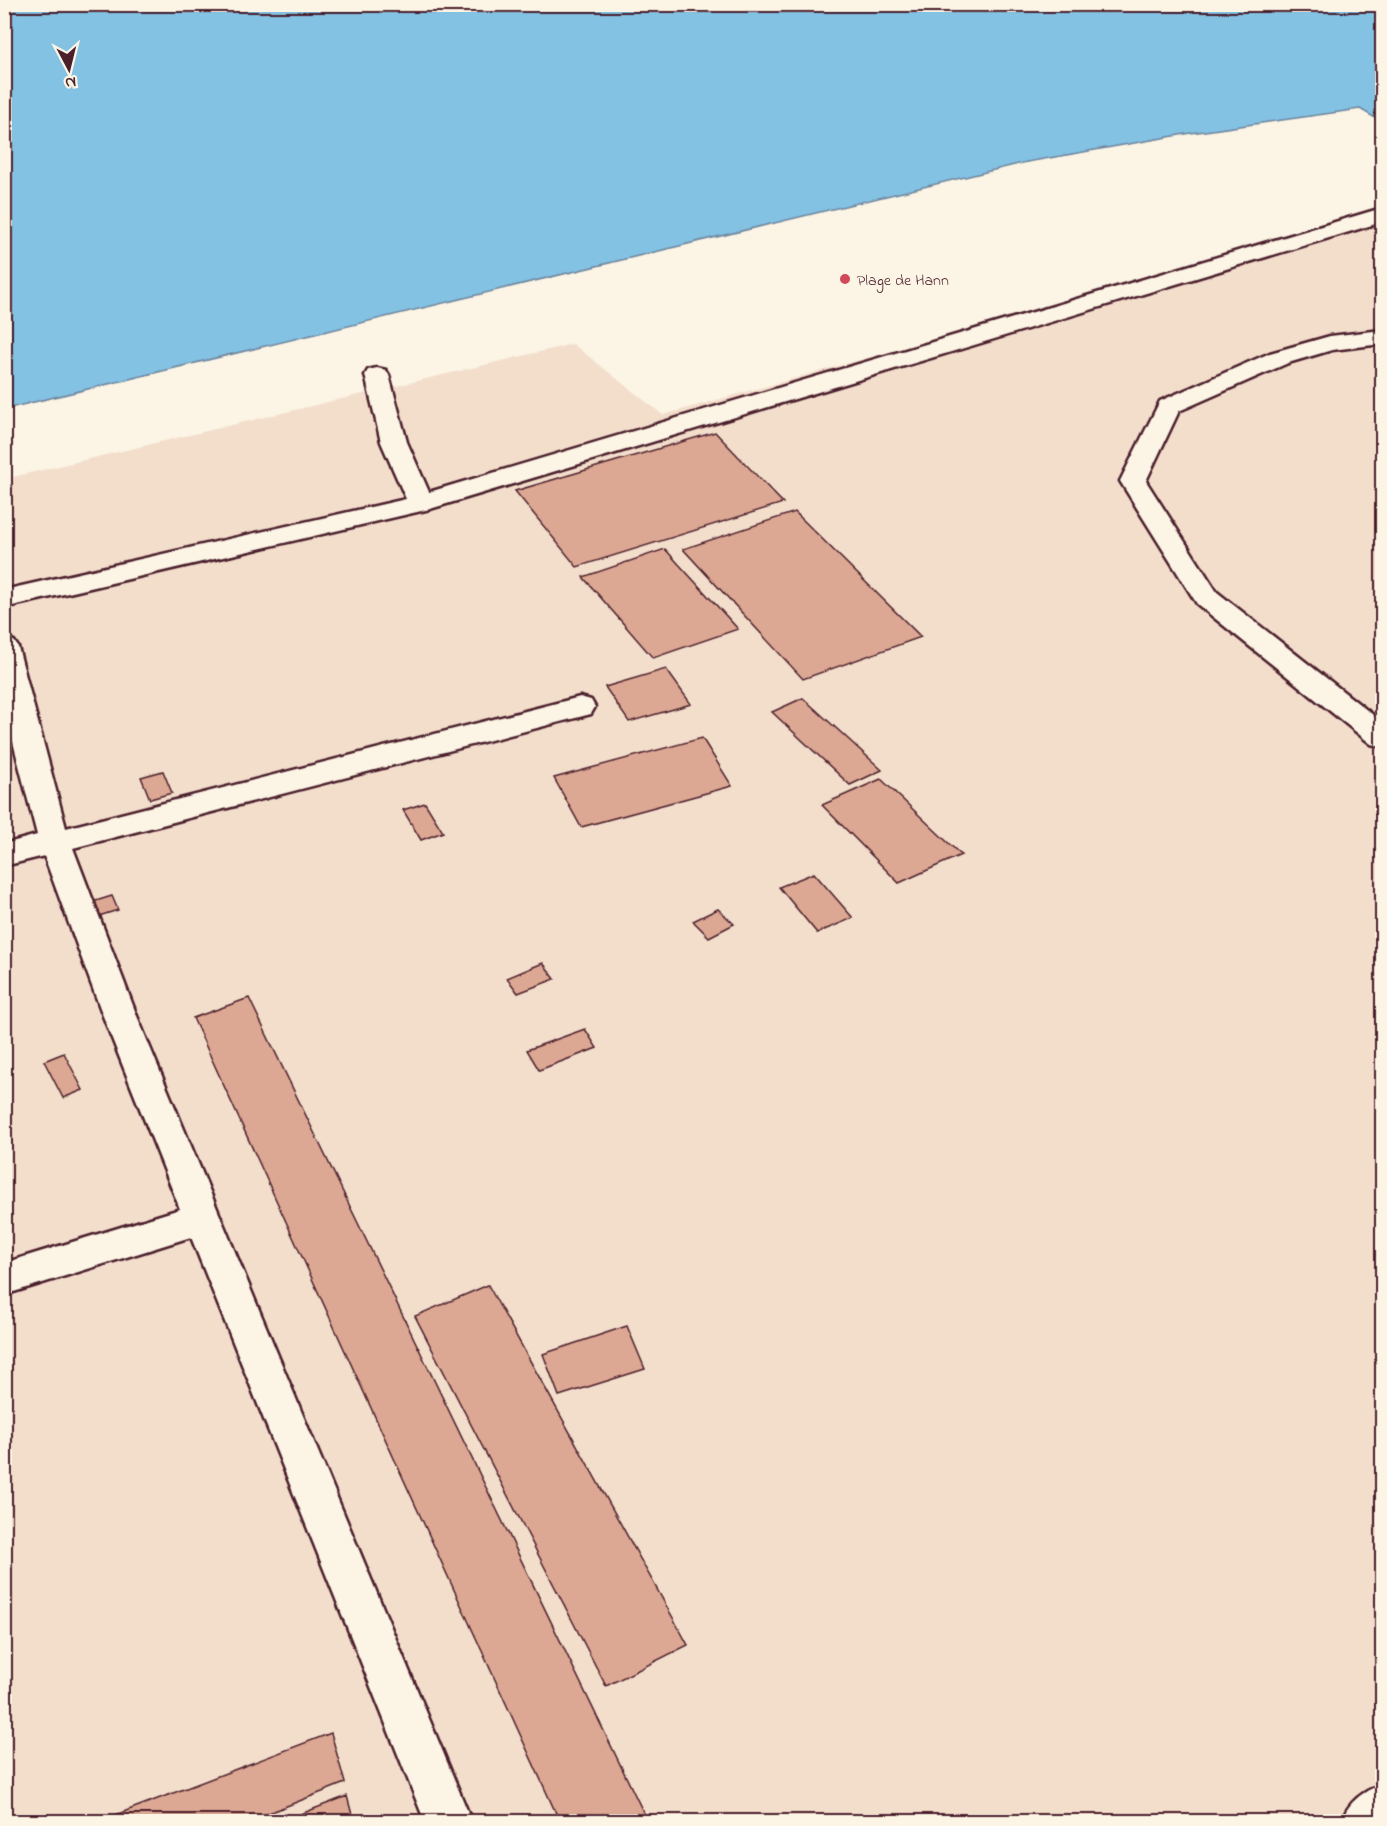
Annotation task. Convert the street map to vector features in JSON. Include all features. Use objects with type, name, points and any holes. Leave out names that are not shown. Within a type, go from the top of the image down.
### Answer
[{"type":"lane","points":[[4,599],[421,502],[1383,215]]},
{"type":"lane","points":[[1383,337],[1330,343],[1279,358],[1169,406],[1133,481],[1207,598],[1383,737]]},
{"type":"lane","points":[[377,375],[394,442],[421,502]]},
{"type":"lane","points":[[4,647],[54,842],[120,1016],[201,1218],[449,1821]]},
{"type":"lane","points":[[4,855],[580,707]]},
{"type":"lane","points":[[4,1279],[201,1218]]},
{"type":"lane","points":[[1364,1821],[1383,1807]]},
{"type":"shaded area","points":[[1382,214],[1382,1821],[5,1821],[4,479],[573,344],[663,415]]},
{"type":"water","points":[[4,5],[1382,5],[1382,122],[1360,109],[1191,133],[1027,162],[5,409]]},
{"type":"building","points":[[715,432],[783,503],[577,567],[515,491]]},
{"type":"building","points":[[795,512],[921,637],[803,679],[683,549]]},
{"type":"building","points":[[665,549],[738,629],[653,658],[583,577]]},
{"type":"building","points":[[666,669],[691,704],[629,722],[605,687]]},
{"type":"building","points":[[803,698],[882,770],[850,785],[772,712]]},
{"type":"building","points":[[702,738],[732,786],[581,827],[554,778]]},
{"type":"building","points":[[163,771],[172,793],[150,799],[141,777]]},
{"type":"building","points":[[881,779],[961,855],[899,883],[822,805]]},
{"type":"building","points":[[425,803],[443,832],[421,840],[403,810]]},
{"type":"building","points":[[814,873],[853,918],[817,933],[779,887]]},
{"type":"building","points":[[112,896],[118,910],[89,919],[83,905]]},
{"type":"building","points":[[718,909],[734,924],[709,937],[693,921]]},
{"type":"building","points":[[543,963],[555,979],[518,993],[507,978]]},
{"type":"building","points":[[249,998],[648,1822],[560,1822],[193,1018]]},
{"type":"building","points":[[585,1029],[597,1048],[539,1070],[527,1050]]},
{"type":"building","points":[[64,1053],[83,1090],[63,1098],[44,1061]]},
{"type":"building","points":[[488,1285],[688,1645],[606,1686],[415,1316]]},
{"type":"building","points":[[627,1326],[645,1369],[559,1396],[543,1354]]},
{"type":"building","points":[[331,1733],[345,1783],[246,1822],[97,1822]]},
{"type":"building","points":[[347,1796],[354,1822],[280,1822]]},
{"type":"place","name":"Plage de Hann","points":[[845,279]]}]
